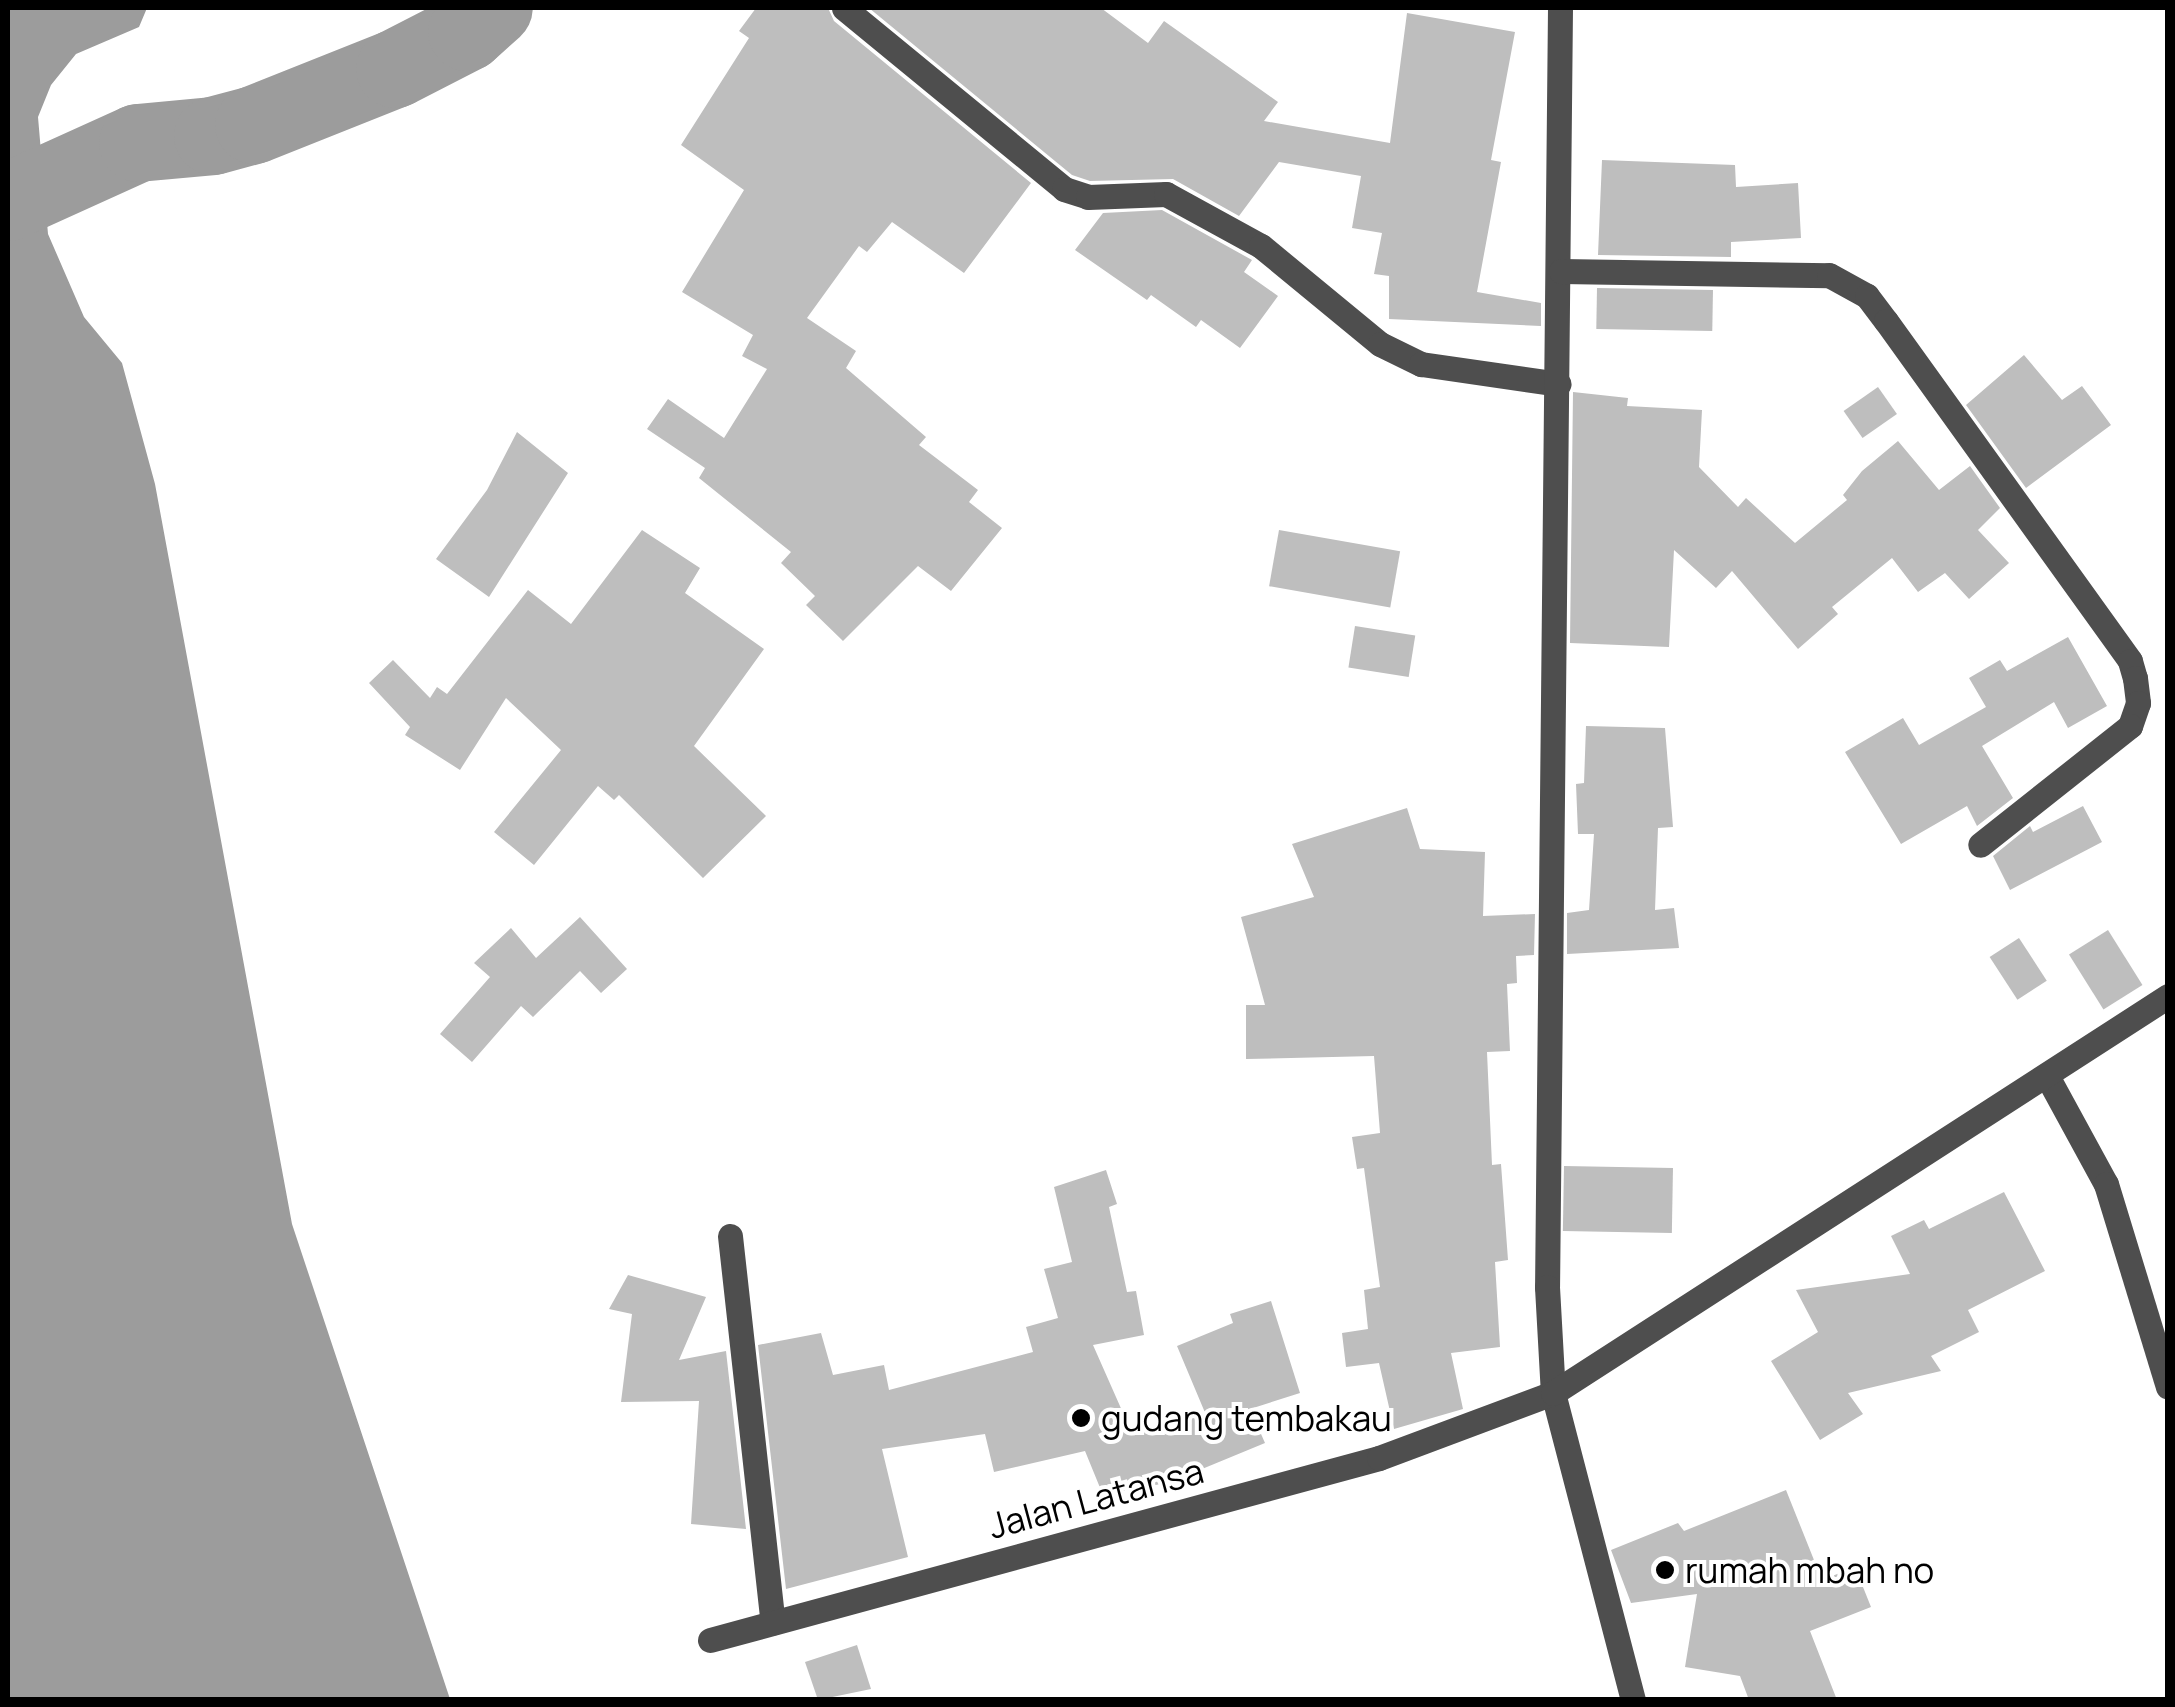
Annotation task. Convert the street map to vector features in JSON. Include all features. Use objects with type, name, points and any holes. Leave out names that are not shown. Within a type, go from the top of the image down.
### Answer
[{"type":"street","points":[[844,8],[1064,190],[1088,198],[1166,194],[1261,246],[1380,344],[1421,364],[1559,384]]},
{"type":"street","points":[[1560,8],[1561,272],[1548,960],[1553,1393],[1634,1700]]},
{"type":"street","points":[[1561,272],[1829,274],[1857,288],[1886,321],[2130,662],[2135,678],[2138,702],[2130,726],[1980,845]]},
{"type":"street","name":"Jalan Latansa","points":[[710,1640],[1379,1458],[1553,1393],[2168,996]]},
{"type":"street","points":[[2047,1076],[2106,1184],[2168,1387]]},
{"type":"street","points":[[730,1236],[773,1623]]},
{"type":"shaded area","points":[[8,8],[147,8],[139,27],[76,54],[51,85],[38,117],[48,234],[84,317],[122,363],[155,484],[292,1224],[450,1699],[8,1699]]},
{"type":"building","points":[[756,8],[828,8],[834,21],[1031,183],[964,273],[892,222],[867,252],[859,246],[807,318],[856,351],[846,368],[926,437],[919,445],[978,490],[969,502],[1002,528],[951,591],[918,566],[843,641],[806,605],[815,596],[781,563],[791,552],[699,478],[705,468],[647,429],[668,399],[724,438],[767,369],[742,356],[753,335],[682,292],[744,190],[681,145],[749,38],[739,31]]},
{"type":"building","points":[[869,8],[1101,8],[1148,43],[1164,21],[1278,102],[1264,121],[1390,143],[1407,13],[1515,32],[1491,160],[1501,162],[1477,292],[1541,303],[1541,326],[1389,319],[1389,276],[1374,274],[1382,233],[1352,228],[1361,176],[1279,162],[1239,216],[1173,179],[1090,181],[1072,175]]},
{"type":"building","points":[[1602,160],[1735,165],[1736,187],[1798,183],[1801,238],[1731,242],[1731,257],[1598,255]]},
{"type":"building","points":[[1162,210],[1252,260],[1244,272],[1278,296],[1240,348],[1201,320],[1196,327],[1151,295],[1147,300],[1075,250],[1103,213]]},
{"type":"building","points":[[1597,288],[1713,290],[1712,331],[1596,329]]},
{"type":"building","points":[[2024,355],[2062,400],[2082,386],[2111,425],[2026,488],[1966,405]]},
{"type":"building","points":[[1878,387],[1897,414],[1863,438],[1844,411]]},
{"type":"building","points":[[1573,392],[1628,398],[1627,406],[1702,410],[1699,467],[1738,507],[1746,498],[1795,543],[1847,500],[1843,495],[1862,471],[1898,441],[1939,490],[1970,466],[2000,508],[1978,530],[2009,563],[1969,599],[1945,573],[1918,592],[1892,558],[1832,607],[1838,614],[1798,649],[1732,571],[1716,588],[1674,550],[1669,647],[1570,643]]},
{"type":"building","points":[[517,432],[568,473],[489,597],[436,559],[487,490]]},
{"type":"building","points":[[642,530],[700,568],[685,593],[764,649],[694,746],[766,816],[703,878],[619,795],[614,800],[598,786],[534,865],[494,832],[561,750],[506,698],[460,770],[405,735],[410,727],[369,683],[393,660],[430,698],[437,687],[447,694],[528,590],[571,624]]},
{"type":"building","points":[[1279,530],[1400,551],[1390,607],[1269,586]]},
{"type":"building","points":[[1355,626],[1415,636],[1409,677],[1348,667]]},
{"type":"building","points":[[2068,637],[2107,706],[2068,728],[2054,702],[1982,746],[2013,798],[1977,826],[1967,806],[1901,844],[1845,752],[1903,718],[1919,745],[1986,707],[1969,678],[2000,660],[2007,671]]},
{"type":"building","points":[[1586,726],[1665,728],[1673,827],[1658,828],[1655,910],[1674,908],[1679,948],[1567,954],[1567,913],[1589,910],[1594,834],[1578,834],[1576,784],[1584,783]]},
{"type":"building","points":[[2083,806],[2102,842],[2010,890],[1993,856],[2030,826],[2033,832]]},
{"type":"building","points":[[1407,808],[1420,849],[1485,852],[1483,916],[1535,914],[1534,955],[1516,956],[1517,983],[1507,984],[1510,1051],[1487,1052],[1492,1165],[1501,1164],[1508,1260],[1495,1262],[1500,1347],[1451,1353],[1463,1409],[1394,1429],[1379,1363],[1346,1367],[1342,1333],[1368,1329],[1364,1290],[1380,1287],[1364,1168],[1357,1169],[1352,1137],[1380,1133],[1374,1056],[1246,1059],[1246,1005],[1265,1005],[1241,917],[1314,897],[1292,844]]},
{"type":"building","points":[[580,917],[627,969],[601,993],[580,971],[533,1017],[521,1006],[472,1062],[440,1034],[490,977],[474,963],[511,928],[536,958]]},
{"type":"building","points":[[2108,930],[2142,985],[2103,1009],[2069,954]]},
{"type":"building","points":[[2019,938],[2047,981],[2017,1000],[1990,957]]},
{"type":"building","points":[[1564,1166],[1673,1168],[1672,1233],[1563,1231]]},
{"type":"building","points":[[1106,1170],[1117,1204],[1109,1207],[1127,1292],[1136,1291],[1144,1335],[1093,1345],[1131,1431],[1206,1415],[1177,1346],[1233,1323],[1230,1314],[1271,1301],[1300,1393],[1250,1409],[1265,1443],[1202,1469],[1203,1476],[1103,1495],[1085,1451],[994,1472],[985,1434],[882,1449],[908,1557],[786,1589],[758,1345],[821,1333],[833,1375],[884,1365],[889,1390],[1033,1352],[1026,1327],[1058,1318],[1044,1269],[1072,1262],[1054,1187]]},
{"type":"building","points":[[2004,1192],[2045,1271],[1968,1310],[1979,1332],[1931,1356],[1941,1371],[1848,1393],[1863,1414],[1820,1440],[1771,1361],[1818,1332],[1796,1290],[1910,1274],[1891,1236],[1924,1220],[1929,1229]]},
{"type":"building","points":[[628,1275],[706,1297],[679,1360],[726,1351],[746,1529],[691,1524],[699,1401],[621,1402],[632,1314],[609,1309]]},
{"type":"building","points":[[1786,1490],[1822,1580],[1855,1567],[1871,1607],[1810,1631],[1837,1700],[1749,1700],[1740,1676],[1685,1667],[1697,1594],[1631,1603],[1611,1550],[1678,1523],[1684,1531]]},
{"type":"building","points":[[857,1645],[871,1689],[818,1700],[805,1662]]},
{"type":"waterway","points":[[8,202],[138,143],[213,136],[254,125],[395,69],[467,32],[494,8]]},
{"type":"place","name":"gudang tembakau","points":[[1081,1418]]},
{"type":"place","name":"rumah mbah no","points":[[1665,1570]]}]
